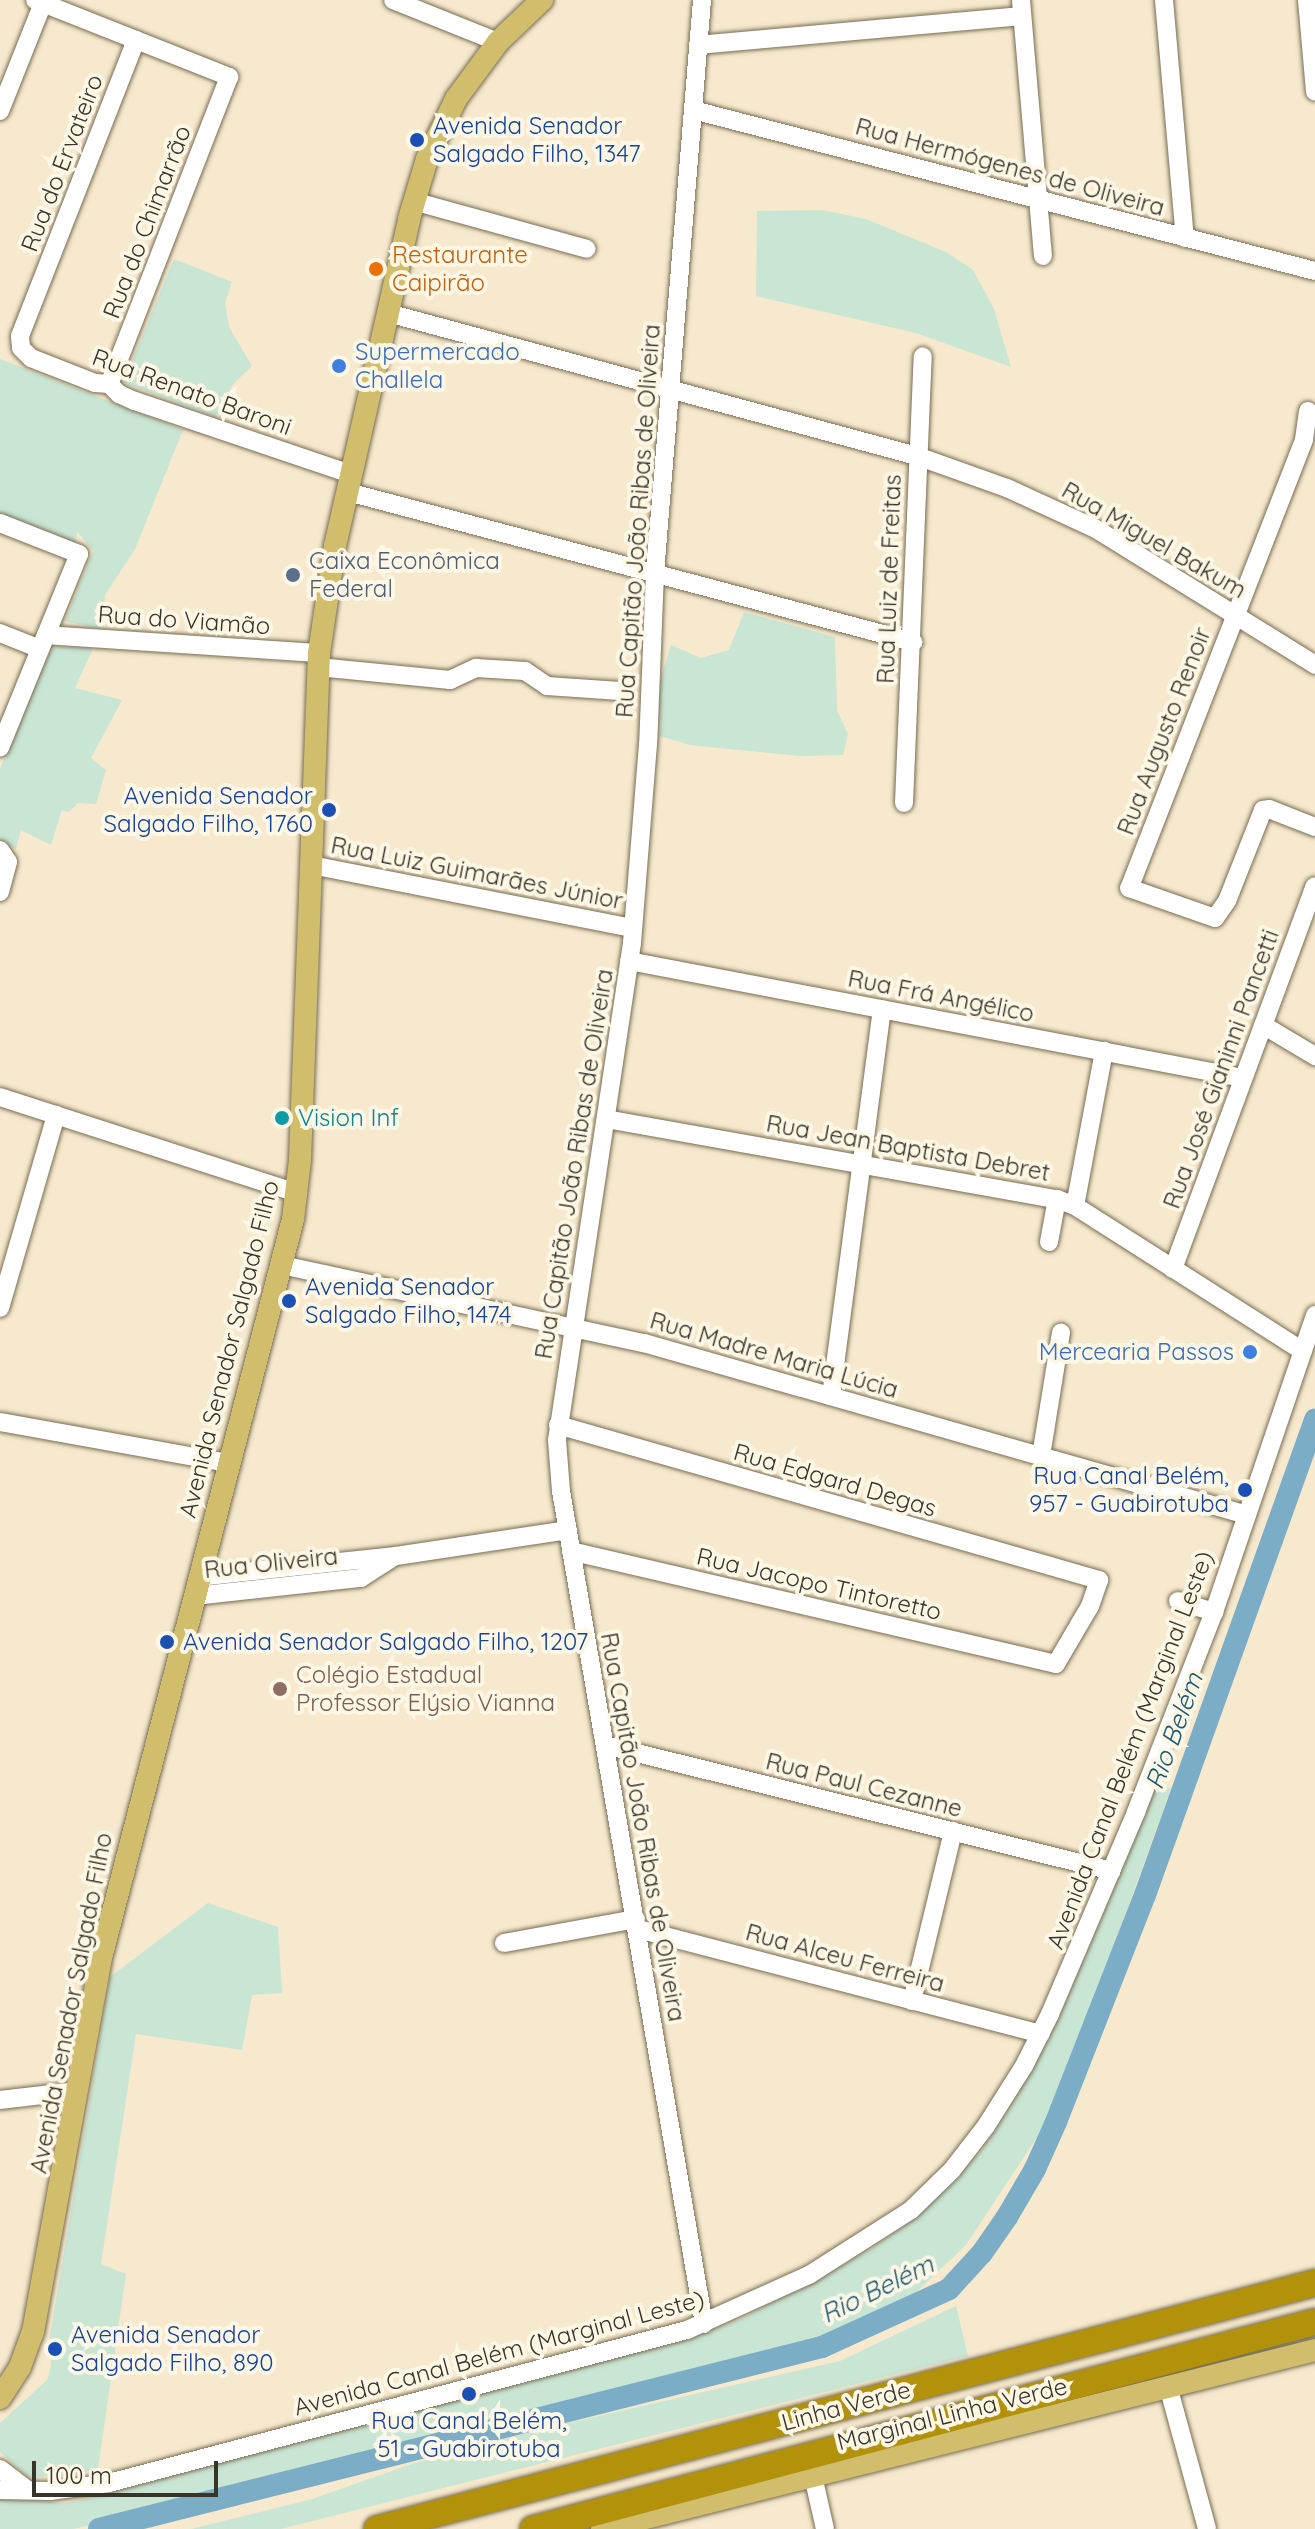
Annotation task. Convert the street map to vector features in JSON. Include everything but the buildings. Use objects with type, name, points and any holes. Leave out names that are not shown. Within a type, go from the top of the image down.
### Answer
[{"type":"highway","name":"Linha Verde","points":[[377,2529],[1315,2283]]},
{"type":"highway","name":"Linha Verde","points":[[533,2529],[1315,2322]]},
{"type":"main road","name":"Avenida Senador Salgado Filho","points":[[0,2398],[20,2367],[33,2332],[109,1923],[282,1265],[298,1193],[319,660],[330,575],[413,201],[446,117],[498,42],[542,0]]},
{"type":"main road","name":"Marginal Linha Verde","points":[[602,2529],[1315,2350]]},
{"type":"street","points":[[393,0],[498,42]]},
{"type":"street","name":"Rua Capitão João Ribas de Oliveira","points":[[702,0],[655,573],[648,744],[633,928],[576,1328],[558,1425],[558,1467],[704,2324]]},
{"type":"street","points":[[1164,0],[1185,238]]},
{"type":"street","points":[[1307,0],[1315,92]]},
{"type":"street","points":[[0,111],[39,2],[136,40]]},
{"type":"street","points":[[698,45],[1022,8],[1043,256]]},
{"type":"street","name":"Rua do Chimarrão","points":[[109,384],[229,77],[136,40]]},
{"type":"street","name":"Rua do Ervateiro","points":[[21,348],[20,336],[136,40]]},
{"type":"street","name":"Rua Hermógenes de Oliveira","points":[[693,110],[1315,271]]},
{"type":"street","points":[[413,201],[587,249]]},
{"type":"street","name":"Rua Miguel Bakum","points":[[388,313],[917,456],[1035,499],[1078,519],[1315,665]]},
{"type":"street","name":"Rua Renato Baroni","points":[[21,348],[31,358],[95,383],[109,384],[119,394],[135,401],[350,483],[655,573],[913,642]]},
{"type":"street","name":"Rua Luiz de Freitas","points":[[904,803],[923,356]]},
{"type":"street","name":"Rua Augusto Renoir","points":[[1308,411],[1304,440],[1129,888],[1215,918],[1227,901],[1263,810],[1269,809],[1315,827]]},
{"type":"street","points":[[0,523],[79,554],[1,742]]},
{"type":"street","name":"Rua do Viamão","points":[[0,633],[43,642],[319,660],[450,680],[476,668],[525,671],[547,686],[620,691]]},
{"type":"street","points":[[0,892],[8,868],[3,853]]},
{"type":"street","name":"Rua Luiz Guimarães Júnior","points":[[311,865],[633,928]]},
{"type":"street","name":"Rua José Gianinni Pancetti","points":[[1173,1269],[1315,886]]},
{"type":"street","name":"Rua Frá Angélico","points":[[629,961],[1243,1078]]},
{"type":"street","points":[[831,1396],[882,1009]]},
{"type":"street","points":[[1263,1025],[1315,1056]]},
{"type":"street","points":[[1075,1206],[1104,1051]]},
{"type":"street","points":[[0,1097],[298,1193]]},
{"type":"street","points":[[0,1308],[56,1115]]},
{"type":"street","name":"Rua Jean Baptista Debret","points":[[606,1119],[1057,1199],[1075,1206],[1303,1351]]},
{"type":"street","points":[[1049,1242],[1057,1199]]},
{"type":"street","name":"Rua Madre Maria Lúcia","points":[[282,1265],[644,1343],[1247,1515]]},
{"type":"street","name":"Avenida Canal Belém (Marginal Leste)","points":[[0,2490],[70,2490],[109,2483],[704,2324],[809,2275],[911,2210],[952,2170],[978,2137],[1041,2034],[1112,1871],[1214,1612],[1315,1315]]},
{"type":"street","points":[[1041,1456],[1061,1333]]},
{"type":"street","points":[[0,1422],[228,1463]]},
{"type":"street","name":"Rua Edgard Degas","points":[[558,1425],[1099,1580],[1090,1606],[1056,1664]]},
{"type":"street","name":"Rua Oliveira","points":[[196,1586],[361,1578],[396,1556],[568,1530]]},
{"type":"street","name":"Rua Jacopo Tintoretto","points":[[571,1551],[1056,1664]]},
{"type":"street","points":[[1178,1601],[1214,1612]]},
{"type":"street","name":"Rua Paul Cezanne","points":[[605,1745],[1112,1871]]},
{"type":"street","points":[[912,2001],[953,1831]]},
{"type":"street","name":"Rua Alceu Ferreira","points":[[504,1943],[637,1924],[1041,2034]]},
{"type":"street","points":[[0,2100],[77,2091]]},
{"type":"street","points":[[1168,2386],[1207,2529]]},
{"type":"street","points":[[0,2469],[31,2491]]},
{"type":"street","points":[[813,2476],[825,2529]]},
{"type":"green space","points":[[822,210],[866,219],[946,252],[973,270],[994,309],[1011,367],[916,333],[756,296],[757,211]]},
{"type":"green space","points":[[174,259],[232,282],[225,303],[229,327],[252,366],[234,383],[216,417],[123,383]]},
{"type":"green space","points":[[0,359],[183,430],[135,549],[105,595],[101,629],[65,621],[93,551],[77,531],[76,543],[0,514]]},
{"type":"green space","points":[[744,612],[835,637],[837,711],[848,734],[843,755],[800,756],[690,745],[660,736],[659,684],[671,645],[701,658],[729,650]]},
{"type":"green space","points":[[50,647],[93,648],[75,688],[122,700],[91,758],[106,770],[96,804],[78,803],[69,812],[62,810],[51,845],[21,830],[16,849],[0,841],[0,769]]},
{"type":"green space","points":[[1158,1782],[1171,1789],[1053,2113],[966,2245],[910,2298],[821,2341],[100,2523],[73,2529],[0,2529],[0,2498],[65,2503],[94,2497],[682,2340],[741,2319],[871,2249],[912,2220],[945,2189],[981,2151],[1015,2100],[1053,2029]]},
{"type":"green space","points":[[208,1903],[278,1927],[282,1993],[252,1995],[242,2050],[136,2034],[101,2264],[126,2274],[98,2469],[68,2476],[28,2477],[0,2452],[0,2423],[47,2380],[51,2366],[50,2336],[110,1977]]},
{"type":"green space","points":[[956,2306],[968,2356],[281,2529],[191,2529],[312,2499],[418,2462],[559,2425],[840,2361]]},
{"type":"waterway","name":"Rio Belém","points":[[99,2529],[822,2347],[949,2289],[982,2253],[1007,2217],[1035,2169],[1056,2122],[1145,1895],[1315,1420]]},
{"type":"place","name":"Avenida Senador Salgado Filho, 1347","points":[[417,140]]},
{"type":"place","name":"Restaurante Caipirão","points":[[376,269]]},
{"type":"place","name":"Supermercado Challela","points":[[339,366]]},
{"type":"place","name":"Caixa Econômica Federal","points":[[293,575]]},
{"type":"place","name":"Avenida Senador Salgado Filho, 1760","points":[[329,810]]},
{"type":"place","name":"Vision Inf","points":[[282,1118]]},
{"type":"place","name":"Avenida Senador Salgado Filho, 1474","points":[[289,1301]]},
{"type":"place","name":"Mercearia Passos","points":[[1250,1352]]},
{"type":"place","name":"Rua Canal Belém, 957 - Guabirotuba","points":[[1245,1490]]},
{"type":"place","name":"Avenida Senador Salgado Filho, 1207","points":[[167,1642]]},
{"type":"place","name":"Colégio Estadual Professor Elýsio Vianna","points":[[280,1689]]},
{"type":"place","name":"Avenida Senador Salgado Filho, 890","points":[[55,2349]]},
{"type":"place","name":"Rua Canal Belém, 51 - Guabirotuba","points":[[469,2394]]}]
